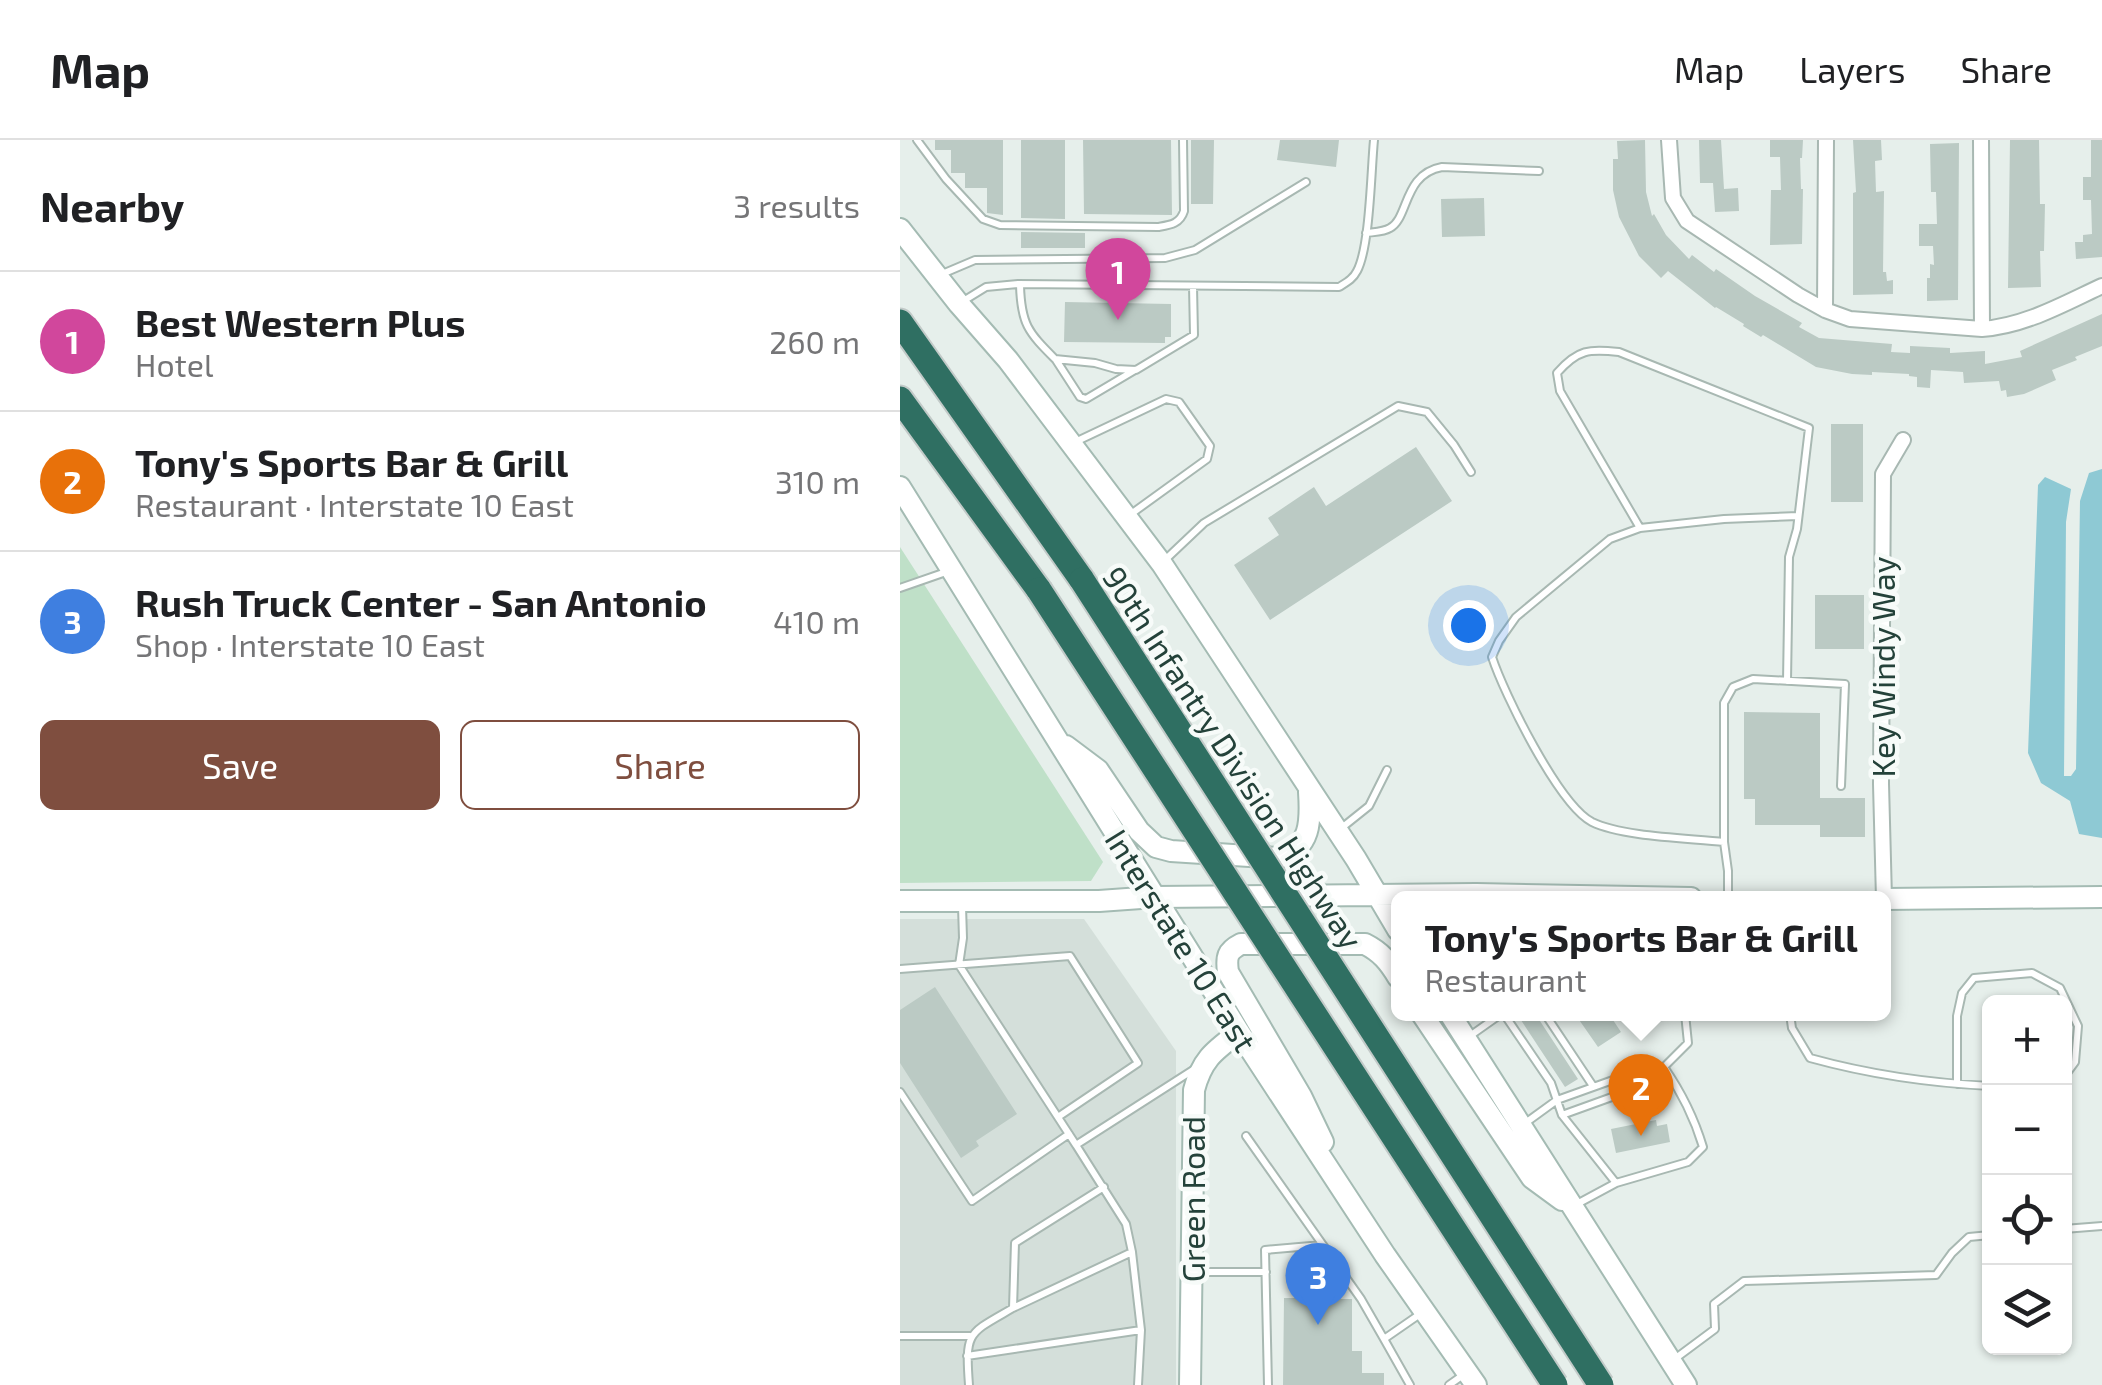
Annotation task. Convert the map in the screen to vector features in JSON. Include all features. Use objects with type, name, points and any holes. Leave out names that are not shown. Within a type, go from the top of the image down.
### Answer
[{"type":"highway","name":"90th Infantry Division Highway","points":[[900,322],[1082,580],[1602,1385]]},
{"type":"highway","points":[[900,399],[1039,590],[1555,1385]]},
{"type":"main road","points":[[900,229],[1008,360],[1162,564],[1391,919]]},
{"type":"main road","name":"Interstate 10 East","points":[[900,487],[1239,1032],[1472,1379]]},
{"type":"main road","points":[[1057,739],[1098,770],[1139,831],[1156,847],[1172,852],[1279,858],[1290,854],[1309,831],[1309,787]]},
{"type":"main road","points":[[900,901],[1391,894]]},
{"type":"main road","points":[[1891,899],[2102,897]]},
{"type":"main road","points":[[1358,1214],[1301,1096],[1228,972],[1226,958],[1231,949],[1241,944],[1349,942],[1376,949],[1391,966]]},
{"type":"main road","points":[[1427,1021],[1532,1178],[1572,1207]]},
{"type":"main road","points":[[1455,1021],[1686,1385]]},
{"type":"main road","points":[[1202,1064],[1239,1032]]},
{"type":"main road","name":"Green Road","points":[[1190,1385],[1192,1108],[1202,1064]]},
{"type":"street","points":[[1670,140],[1672,198],[1687,221],[1825,310],[1850,318],[2004,328],[2102,286]]},
{"type":"street","points":[[1825,310],[1826,140]]},
{"type":"street","points":[[1981,140],[1982,329]]},
{"type":"street","name":"Key Windy Way","points":[[1884,891],[1883,474],[1903,440]]},
{"type":"lane","points":[[917,140],[983,220],[1000,225],[1158,227],[1182,218],[1183,140]]},
{"type":"lane","points":[[959,304],[986,286],[1020,284],[1339,287],[1359,268],[1374,140]]},
{"type":"lane","points":[[1366,233],[1390,229],[1408,195],[1433,169],[1538,172]]},
{"type":"lane","points":[[937,276],[975,260],[1166,258],[1195,250],[1306,182]]},
{"type":"lane","points":[[1020,284],[1025,324],[1086,399],[1194,335],[1193,286]]},
{"type":"lane","points":[[1640,528],[1560,391],[1557,374],[1570,359],[1590,349],[1620,352],[1809,428],[1789,558],[1787,681]]},
{"type":"lane","points":[[1055,360],[1136,370]]},
{"type":"lane","points":[[1072,444],[1166,399],[1179,402],[1210,446],[1206,458],[1127,518]]},
{"type":"lane","points":[[1162,564],[1204,523],[1398,406],[1427,412],[1471,472]]},
{"type":"lane","points":[[1724,842],[1622,831],[1588,820],[1572,805],[1534,747],[1492,657],[1498,641],[1516,617],[1610,539],[1640,528],[1798,516]]},
{"type":"lane","points":[[900,588],[950,570]]},
{"type":"lane","points":[[1728,891],[1724,703],[1733,687],[1754,679],[1844,684],[1841,786]]},
{"type":"lane","points":[[1338,831],[1369,806],[1386,770]]},
{"type":"lane","points":[[962,900],[959,965],[1126,1224],[1141,1330],[1138,1385]]},
{"type":"lane","points":[[900,969],[1070,956],[1138,1063],[1058,1117]]},
{"type":"lane","points":[[1957,1084],[1958,1016],[1962,993],[1974,978],[2032,973],[2060,988],[2063,995]]},
{"type":"lane","points":[[2072,1013],[2078,1026],[2076,1062],[2072,1067]]},
{"type":"lane","points":[[1466,1038],[1492,1021]]},
{"type":"lane","points":[[1507,1021],[1555,1080],[1562,1115],[1616,1183]]},
{"type":"lane","points":[[1545,1021],[1574,1066],[1593,1086]]},
{"type":"lane","points":[[1562,1115],[1623,1093],[1664,1067],[1688,1044],[1686,1021]]},
{"type":"lane","points":[[1791,1021],[1810,1058],[1852,1069],[1982,1086]]},
{"type":"lane","points":[[1514,1030],[1524,1024]]},
{"type":"lane","points":[[1524,1044],[1533,1038]]},
{"type":"lane","points":[[1533,1056],[1541,1051]]},
{"type":"lane","points":[[1076,1145],[1202,1064]]},
{"type":"lane","points":[[1572,1207],[1616,1183],[1688,1162],[1703,1147],[1694,1117],[1664,1067]]},
{"type":"lane","points":[[1521,1126],[1557,1100],[1638,1071],[1664,1067]]},
{"type":"lane","points":[[900,1092],[972,1200],[1069,1134]]},
{"type":"lane","points":[[1246,1136],[1361,1299],[1410,1385]]},
{"type":"lane","points":[[1013,1308],[1015,1243],[1104,1187]]},
{"type":"lane","points":[[2072,1228],[2102,1226]]},
{"type":"lane","points":[[1671,1362],[1715,1329],[1714,1304],[1744,1281],[1936,1276],[1969,1236],[1982,1235]]},
{"type":"lane","points":[[1268,1385],[1265,1250],[1323,1244]]},
{"type":"lane","points":[[900,1336],[970,1336],[1013,1308],[1132,1252]]},
{"type":"lane","points":[[1192,1272],[1266,1272]]},
{"type":"lane","points":[[1384,1338],[1424,1312]]},
{"type":"lane","points":[[967,1356],[1141,1330]]},
{"type":"lane","points":[[969,1385],[970,1336]]},
{"type":"lane","points":[[1449,1385],[1472,1379]]},
{"type":"shaded area","points":[[900,919],[1084,919],[1176,1051],[1176,1385],[900,1385]]},
{"type":"green space","points":[[900,547],[1103,862],[1091,881],[900,883]]},
{"type":"water","points":[[2102,469],[2102,838],[2079,834],[2070,801],[2041,783],[2028,753],[2038,485],[2045,477],[2071,489],[2066,522],[2064,776],[2071,776],[2076,769],[2080,501],[2089,473]]},
{"type":"building","points":[[935,140],[1003,140],[1003,215],[987,213],[987,188],[965,188],[965,173],[951,173],[951,150],[935,150]]},
{"type":"building","points":[[1021,140],[1065,140],[1065,219],[1021,218]]},
{"type":"building","points":[[1083,140],[1171,140],[1172,215],[1084,214]]},
{"type":"building","points":[[1191,140],[1214,140],[1213,204],[1191,204]]},
{"type":"building","points":[[1280,140],[1339,140],[1336,167],[1277,160]]},
{"type":"building","points":[[1645,140],[1646,192],[1652,216],[1666,235],[1689,259],[1692,255],[1714,272],[1716,269],[1802,323],[1799,327],[1819,338],[1892,344],[1891,352],[1910,353],[1910,346],[1950,348],[1950,353],[1985,351],[1985,364],[2022,357],[2020,351],[2102,314],[2102,346],[2052,370],[2056,380],[2007,397],[1999,381],[1964,383],[1963,372],[1931,370],[1930,388],[1917,387],[1917,377],[1909,374],[1852,374],[1816,367],[1715,308],[1668,271],[1661,278],[1639,256],[1619,217],[1613,190],[1613,159],[1618,159],[1617,141]]},
{"type":"building","points":[[1699,140],[1721,140],[1724,189],[1738,188],[1739,211],[1715,212],[1713,183],[1700,183]]},
{"type":"building","points":[[1770,140],[1803,140],[1802,244],[1770,245],[1771,190],[1781,190],[1780,157],[1770,157]]},
{"type":"building","points":[[1853,140],[1881,140],[1882,160],[1875,161],[1876,192],[1884,191],[1883,272],[1887,281],[1893,280],[1893,294],[1853,295]]},
{"type":"building","points":[[2010,140],[2039,140],[2040,204],[2045,204],[2041,287],[2008,288]]},
{"type":"building","points":[[2091,140],[2102,140],[2102,257],[2076,259],[2075,242],[2083,242],[2083,235],[2092,234],[2091,200],[2083,200],[2083,177],[2091,177]]},
{"type":"building","points":[[1959,143],[1958,300],[1927,301],[1927,278],[1930,264],[1934,265],[1933,246],[1919,246],[1919,224],[1937,224],[1936,192],[1931,192],[1930,144]]},
{"type":"building","points":[[1484,198],[1485,236],[1442,237],[1441,199]]},
{"type":"building","points":[[1021,232],[1085,233],[1085,248],[1021,248]]},
{"type":"building","points":[[1065,302],[1171,304],[1171,337],[1165,337],[1165,343],[1064,342]]},
{"type":"building","points":[[1831,424],[1863,424],[1863,502],[1831,502]]},
{"type":"building","points":[[1416,447],[1452,501],[1270,620],[1234,565],[1279,535],[1268,518],[1314,487],[1326,506]]},
{"type":"building","points":[[1815,595],[1864,595],[1864,649],[1815,649]]},
{"type":"building","points":[[1744,712],[1820,713],[1820,798],[1865,798],[1865,837],[1820,837],[1820,825],[1755,825],[1755,799],[1744,799]]},
{"type":"building","points":[[935,987],[1017,1114],[976,1141],[979,1146],[961,1158],[900,1063],[900,1010]]},
{"type":"building","points":[[1522,1021],[1540,1021],[1578,1079],[1565,1087]]},
{"type":"building","points":[[1580,1021],[1614,1021],[1621,1032],[1598,1047]]},
{"type":"building","points":[[1656,1120],[1657,1126],[1667,1124],[1670,1142],[1616,1153],[1611,1129]]},
{"type":"building","points":[[1313,1290],[1339,1290],[1339,1299],[1352,1299],[1352,1351],[1362,1351],[1362,1373],[1384,1373],[1384,1385],[1283,1385],[1284,1298],[1313,1298]]},
{"type":"place","name":"Best Western Plus","points":[[1118,320]]},
{"type":"place","name":"Tony's Sports Bar & Grill","points":[[1641,1136]]},
{"type":"place","name":"Rush Truck Center - San Antonio","points":[[1318,1325]]}]
